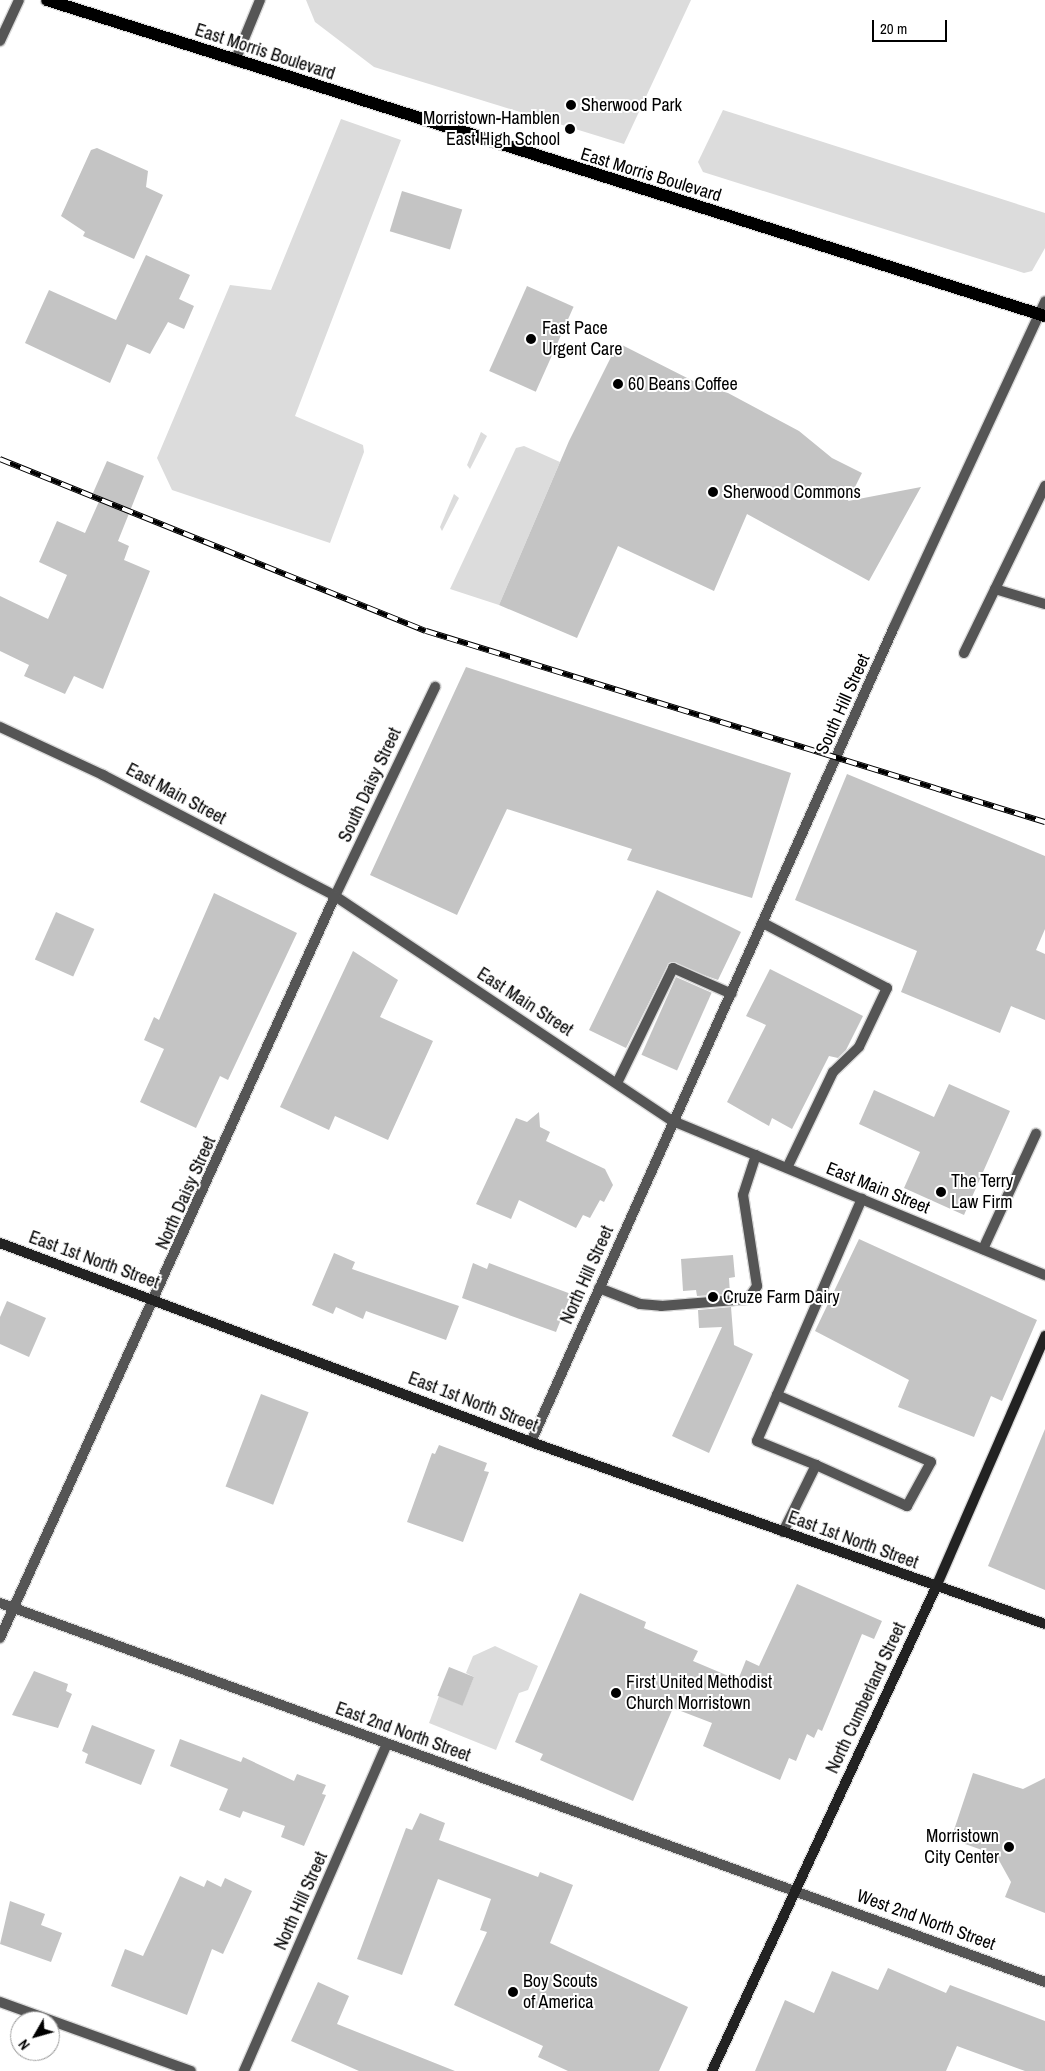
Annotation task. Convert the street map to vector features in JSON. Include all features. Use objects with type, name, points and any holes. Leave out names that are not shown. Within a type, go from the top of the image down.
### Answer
[{"type":"main road","name":"East Morris Boulevard","points":[[48,0],[235,61],[1042,315]]},
{"type":"main road","name":"East 1st North Street","points":[[0,1243],[531,1442],[936,1587],[1045,1624]]},
{"type":"main road","name":"North Cumberland Street","points":[[712,2071],[936,1587],[1045,1336]]},
{"type":"street","points":[[0,41],[19,0]]},
{"type":"street","points":[[235,61],[260,0]]},
{"type":"street","name":"South Hill Street","points":[[673,1121],[1042,315],[1045,300]]},
{"type":"street","points":[[964,654],[1045,486]]},
{"type":"street","points":[[995,589],[1045,604]]},
{"type":"street","name":"South Daisy Street","points":[[335,896],[435,687]]},
{"type":"street","name":"East Main Street","points":[[0,727],[103,775],[335,896],[673,1121],[1045,1275]]},
{"type":"street","name":"North Daisy Street","points":[[0,1638],[156,1300],[335,896]]},
{"type":"street","points":[[764,923],[887,988],[859,1047],[833,1072],[787,1168]]},
{"type":"street","points":[[617,1083],[673,968],[732,994]]},
{"type":"street","name":"North Hill Street","points":[[531,1442],[673,1121]]},
{"type":"street","points":[[982,1249],[1036,1134]]},
{"type":"street","points":[[599,1288],[640,1304],[661,1306],[748,1299],[758,1286],[743,1195],[756,1155]]},
{"type":"street","points":[[777,1395],[930,1462],[907,1506],[757,1441],[862,1199]]},
{"type":"street","points":[[783,1532],[816,1465]]},
{"type":"street","name":"East 2nd North Street","points":[[0,1603],[795,1889]]},
{"type":"street","name":"North Hill Street","points":[[244,2071],[388,1744]]},
{"type":"street","name":"West 2nd North Street","points":[[795,1889],[1045,1982]]},
{"type":"street","points":[[0,2002],[190,2071]]},
{"type":"shaded area","name":"Sherwood Park","points":[[306,0],[691,0],[624,144],[374,67],[315,22]]},
{"type":"shaded area","points":[[723,110],[1045,213],[1045,248],[1032,271],[1024,273],[703,172],[698,162]]},
{"type":"shaded area","points":[[341,119],[401,140],[295,416],[363,445],[364,452],[330,543],[172,490],[157,458],[230,285],[271,290]]},
{"type":"shaded area","points":[[481,432],[487,436],[470,469],[467,465]]},
{"type":"shaded area","points":[[524,446],[560,462],[499,605],[450,589],[516,448]]},
{"type":"shaded area","points":[[454,494],[459,498],[442,531],[440,527]]},
{"type":"shaded area","points":[[495,1646],[538,1666],[528,1690],[519,1693],[496,1750],[429,1723],[439,1696],[462,1705],[474,1677],[466,1673],[473,1656]]},
{"type":"building","points":[[97,148],[148,171],[146,187],[163,195],[134,259],[83,236],[85,232],[61,216],[91,150]]},
{"type":"building","points":[[402,191],[462,209],[450,250],[390,231]]},
{"type":"building","points":[[146,255],[190,275],[179,299],[194,306],[184,329],[168,322],[150,354],[127,344],[110,383],[25,343],[49,290],[116,320]]},
{"type":"building","name":"Fast Pace Urgent Care","points":[[527,286],[574,307],[536,392],[489,371]]},
{"type":"building","name":"Sherwood Commons","points":[[618,343],[703,386],[728,393],[799,431],[832,458],[862,473],[848,501],[921,487],[869,581],[747,514],[714,591],[618,546],[577,638],[499,605],[569,441]]},
{"type":"building","points":[[107,461],[144,476],[118,541],[129,546],[124,560],[150,571],[103,689],[74,676],[65,694],[24,676],[29,665],[0,651],[0,596],[48,619],[67,575],[39,562],[57,521],[85,533],[101,497],[93,493]]},
{"type":"building","points":[[466,667],[791,773],[752,898],[627,860],[632,849],[507,809],[457,915],[370,875]]},
{"type":"building","points":[[847,774],[1045,856],[1045,929],[1036,950],[1045,954],[1045,1020],[1011,1006],[1000,1033],[901,992],[917,951],[795,900]]},
{"type":"building","points":[[657,890],[741,932],[718,980],[669,963],[626,1048],[589,1030]]},
{"type":"building","points":[[214,893],[297,933],[228,1080],[220,1076],[196,1128],[140,1102],[164,1049],[144,1040],[154,1017],[159,1020]]},
{"type":"building","points":[[56,912],[94,929],[73,977],[35,960]]},
{"type":"building","points":[[353,951],[398,980],[380,1017],[433,1041],[388,1140],[335,1116],[329,1130],[280,1107]]},
{"type":"building","points":[[770,969],[863,1016],[846,1050],[838,1058],[829,1056],[792,1129],[772,1118],[769,1126],[727,1102],[766,1025],[746,1016]]},
{"type":"building","points":[[676,977],[712,993],[677,1071],[641,1055]]},
{"type":"building","points":[[949,1084],[1010,1111],[964,1215],[904,1188],[920,1152],[859,1124],[874,1090],[934,1117]]},
{"type":"building","points":[[539,1112],[540,1127],[550,1132],[546,1141],[605,1169],[613,1185],[604,1202],[600,1200],[590,1218],[583,1215],[576,1228],[519,1200],[511,1219],[476,1204],[516,1118],[527,1122]]},
{"type":"building","points":[[859,1239],[1037,1320],[1002,1401],[991,1396],[974,1437],[898,1407],[909,1380],[815,1331]]},
{"type":"building","points":[[334,1253],[355,1262],[352,1269],[459,1306],[446,1340],[366,1311],[363,1319],[336,1307],[333,1314],[312,1305]]},
{"type":"building","name":"Cruze Farm Dairy","points":[[733,1255],[735,1277],[729,1278],[730,1294],[697,1296],[696,1290],[683,1291],[681,1259]]},
{"type":"building","points":[[473,1263],[487,1269],[489,1263],[571,1294],[556,1332],[462,1298]]},
{"type":"building","points":[[7,1301],[46,1318],[29,1357],[0,1344],[0,1317]]},
{"type":"building","points":[[731,1307],[734,1345],[753,1354],[709,1453],[672,1436],[722,1327],[699,1328],[698,1310]]},
{"type":"building","points":[[261,1394],[309,1412],[273,1505],[226,1486]]},
{"type":"building","points":[[1045,1429],[1045,1590],[988,1566]]},
{"type":"building","points":[[439,1445],[487,1463],[484,1471],[489,1472],[463,1542],[407,1522],[432,1453],[435,1454]]},
{"type":"building","name":"First United Methodist Church Morristown","points":[[797,1584],[882,1621],[874,1639],[862,1634],[822,1731],[818,1729],[814,1738],[807,1734],[796,1761],[789,1758],[780,1780],[703,1746],[712,1723],[673,1708],[633,1801],[540,1760],[543,1754],[515,1742],[580,1593],[646,1622],[644,1628],[698,1651],[693,1661],[738,1680],[746,1660],[759,1666]]},
{"type":"building","points":[[449,1667],[474,1677],[462,1706],[437,1696]]},
{"type":"building","points":[[34,1671],[68,1684],[66,1691],[72,1694],[58,1728],[12,1715]]},
{"type":"building","points":[[92,1725],[155,1750],[141,1785],[85,1763],[88,1754],[82,1751]]},
{"type":"building","points":[[180,1739],[241,1762],[243,1757],[294,1781],[297,1774],[326,1785],[322,1794],[326,1795],[304,1846],[281,1837],[285,1826],[243,1811],[240,1818],[219,1810],[228,1789],[170,1766]]},
{"type":"building","name":"Morristown City Center","points":[[973,1773],[1023,1789],[1045,1778],[1045,1913],[1005,1897],[1011,1882],[996,1855],[951,1839]]},
{"type":"building","points":[[420,1813],[445,1823],[439,1840],[538,1877],[540,1872],[573,1885],[550,1943],[688,2007],[659,2071],[568,2071],[538,2057],[543,2046],[454,2005],[487,1932],[480,1930],[491,1899],[438,1879],[402,1975],[357,1959],[406,1828],[412,1830]]},
{"type":"building","points":[[180,1876],[204,1887],[207,1880],[221,1887],[225,1878],[252,1891],[223,1954],[212,1949],[187,2015],[111,1986],[125,1949],[143,1956]]},
{"type":"building","points":[[10,1901],[45,1914],[41,1925],[62,1933],[51,1962],[0,1944]]},
{"type":"building","points":[[888,1968],[946,1993],[950,1985],[1045,2021],[1045,2071],[1025,2071],[957,2046],[946,2071],[755,2071],[785,2000],[814,2013],[832,1971],[878,1990]]},
{"type":"building","points":[[318,1982],[349,1996],[337,2024],[455,2071],[359,2071],[291,2041]]},
{"type":"railway","points":[[0,459],[426,631],[1045,822]]},
{"type":"place","name":"Sherwood Park","points":[[571,105]]},
{"type":"place","name":"Morristown-Hamblen East High School","points":[[570,129]]},
{"type":"place","name":"Fast Pace Urgent Care","points":[[531,339]]},
{"type":"place","name":"60 Beans Coffee","points":[[618,384]]},
{"type":"place","name":"Sherwood Commons","points":[[713,492]]},
{"type":"place","name":"The Terry Law Firm","points":[[941,1192]]},
{"type":"place","name":"Cruze Farm Dairy","points":[[713,1297]]},
{"type":"place","name":"First United Methodist Church Morristown","points":[[616,1693]]},
{"type":"place","name":"Morristown City Center","points":[[1009,1847]]},
{"type":"place","name":"Boy Scouts of America","points":[[513,1992]]}]
